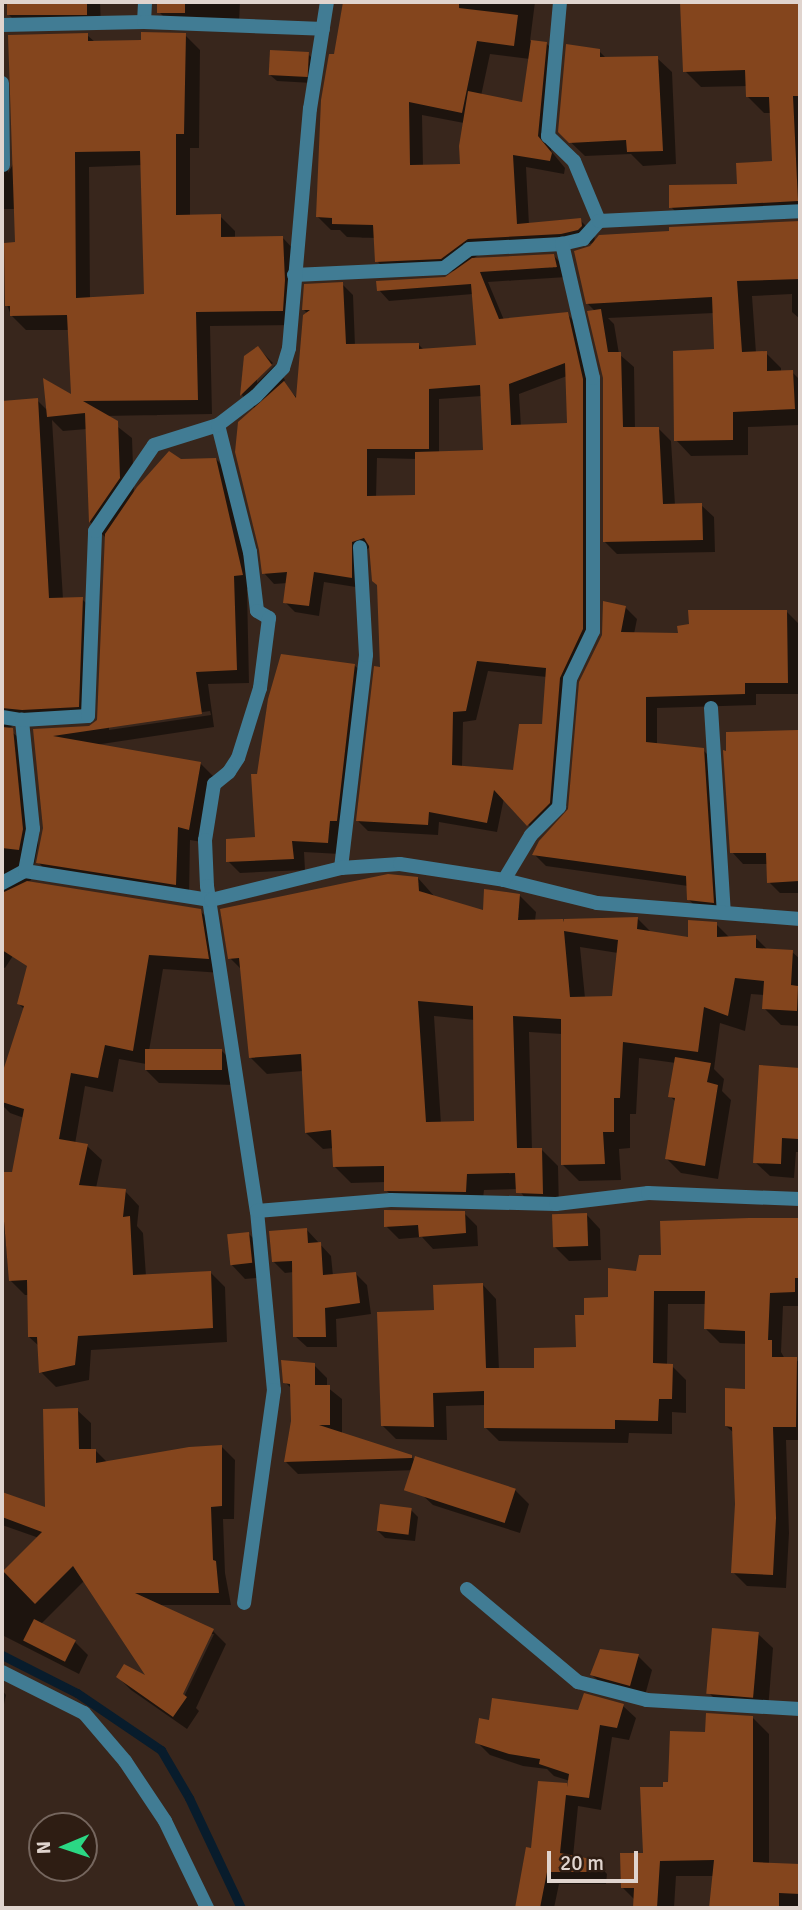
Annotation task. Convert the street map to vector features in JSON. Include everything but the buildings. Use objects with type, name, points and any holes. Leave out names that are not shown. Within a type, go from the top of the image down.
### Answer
[{"type":"street","points":[[144,22],[145,2]]},
{"type":"street","points":[[2,717],[22,720],[88,716],[95,531],[154,445],[218,425],[256,396],[284,368],[289,348],[310,109],[327,2]]},
{"type":"street","points":[[560,2],[548,136],[574,161],[599,221]]},
{"type":"street","points":[[2,25],[144,22],[323,29]]},
{"type":"street","points":[[2,83],[4,165]]},
{"type":"street","points":[[294,275],[444,268],[469,249],[562,244],[583,239],[599,221],[800,211]]},
{"type":"street","points":[[503,880],[531,835],[559,807],[570,679],[593,631],[593,378],[562,244]]},
{"type":"street","points":[[218,425],[250,552],[257,611],[269,618],[260,688],[238,758],[229,772],[214,784],[205,840],[206,886],[211,900],[257,1211],[274,1390],[244,1603]]},
{"type":"street","points":[[341,868],[366,655],[360,547]]},
{"type":"street","points":[[711,708],[724,913]]},
{"type":"street","points":[[22,720],[33,829],[24,871]]},
{"type":"street","points":[[2,883],[24,871],[211,900],[341,868],[400,864],[503,880],[597,903],[800,919]]},
{"type":"street","points":[[257,1211],[391,1200],[556,1204],[648,1193],[800,1199]]},
{"type":"street","points":[[467,1589],[578,1682],[647,1700],[800,1709]]},
{"type":"street","points":[[2,1672],[84,1713],[125,1761],[165,1821],[207,1908]]},
{"type":"waterway","points":[[2,1655],[77,1693],[161,1750],[189,1798],[241,1908]]}]
